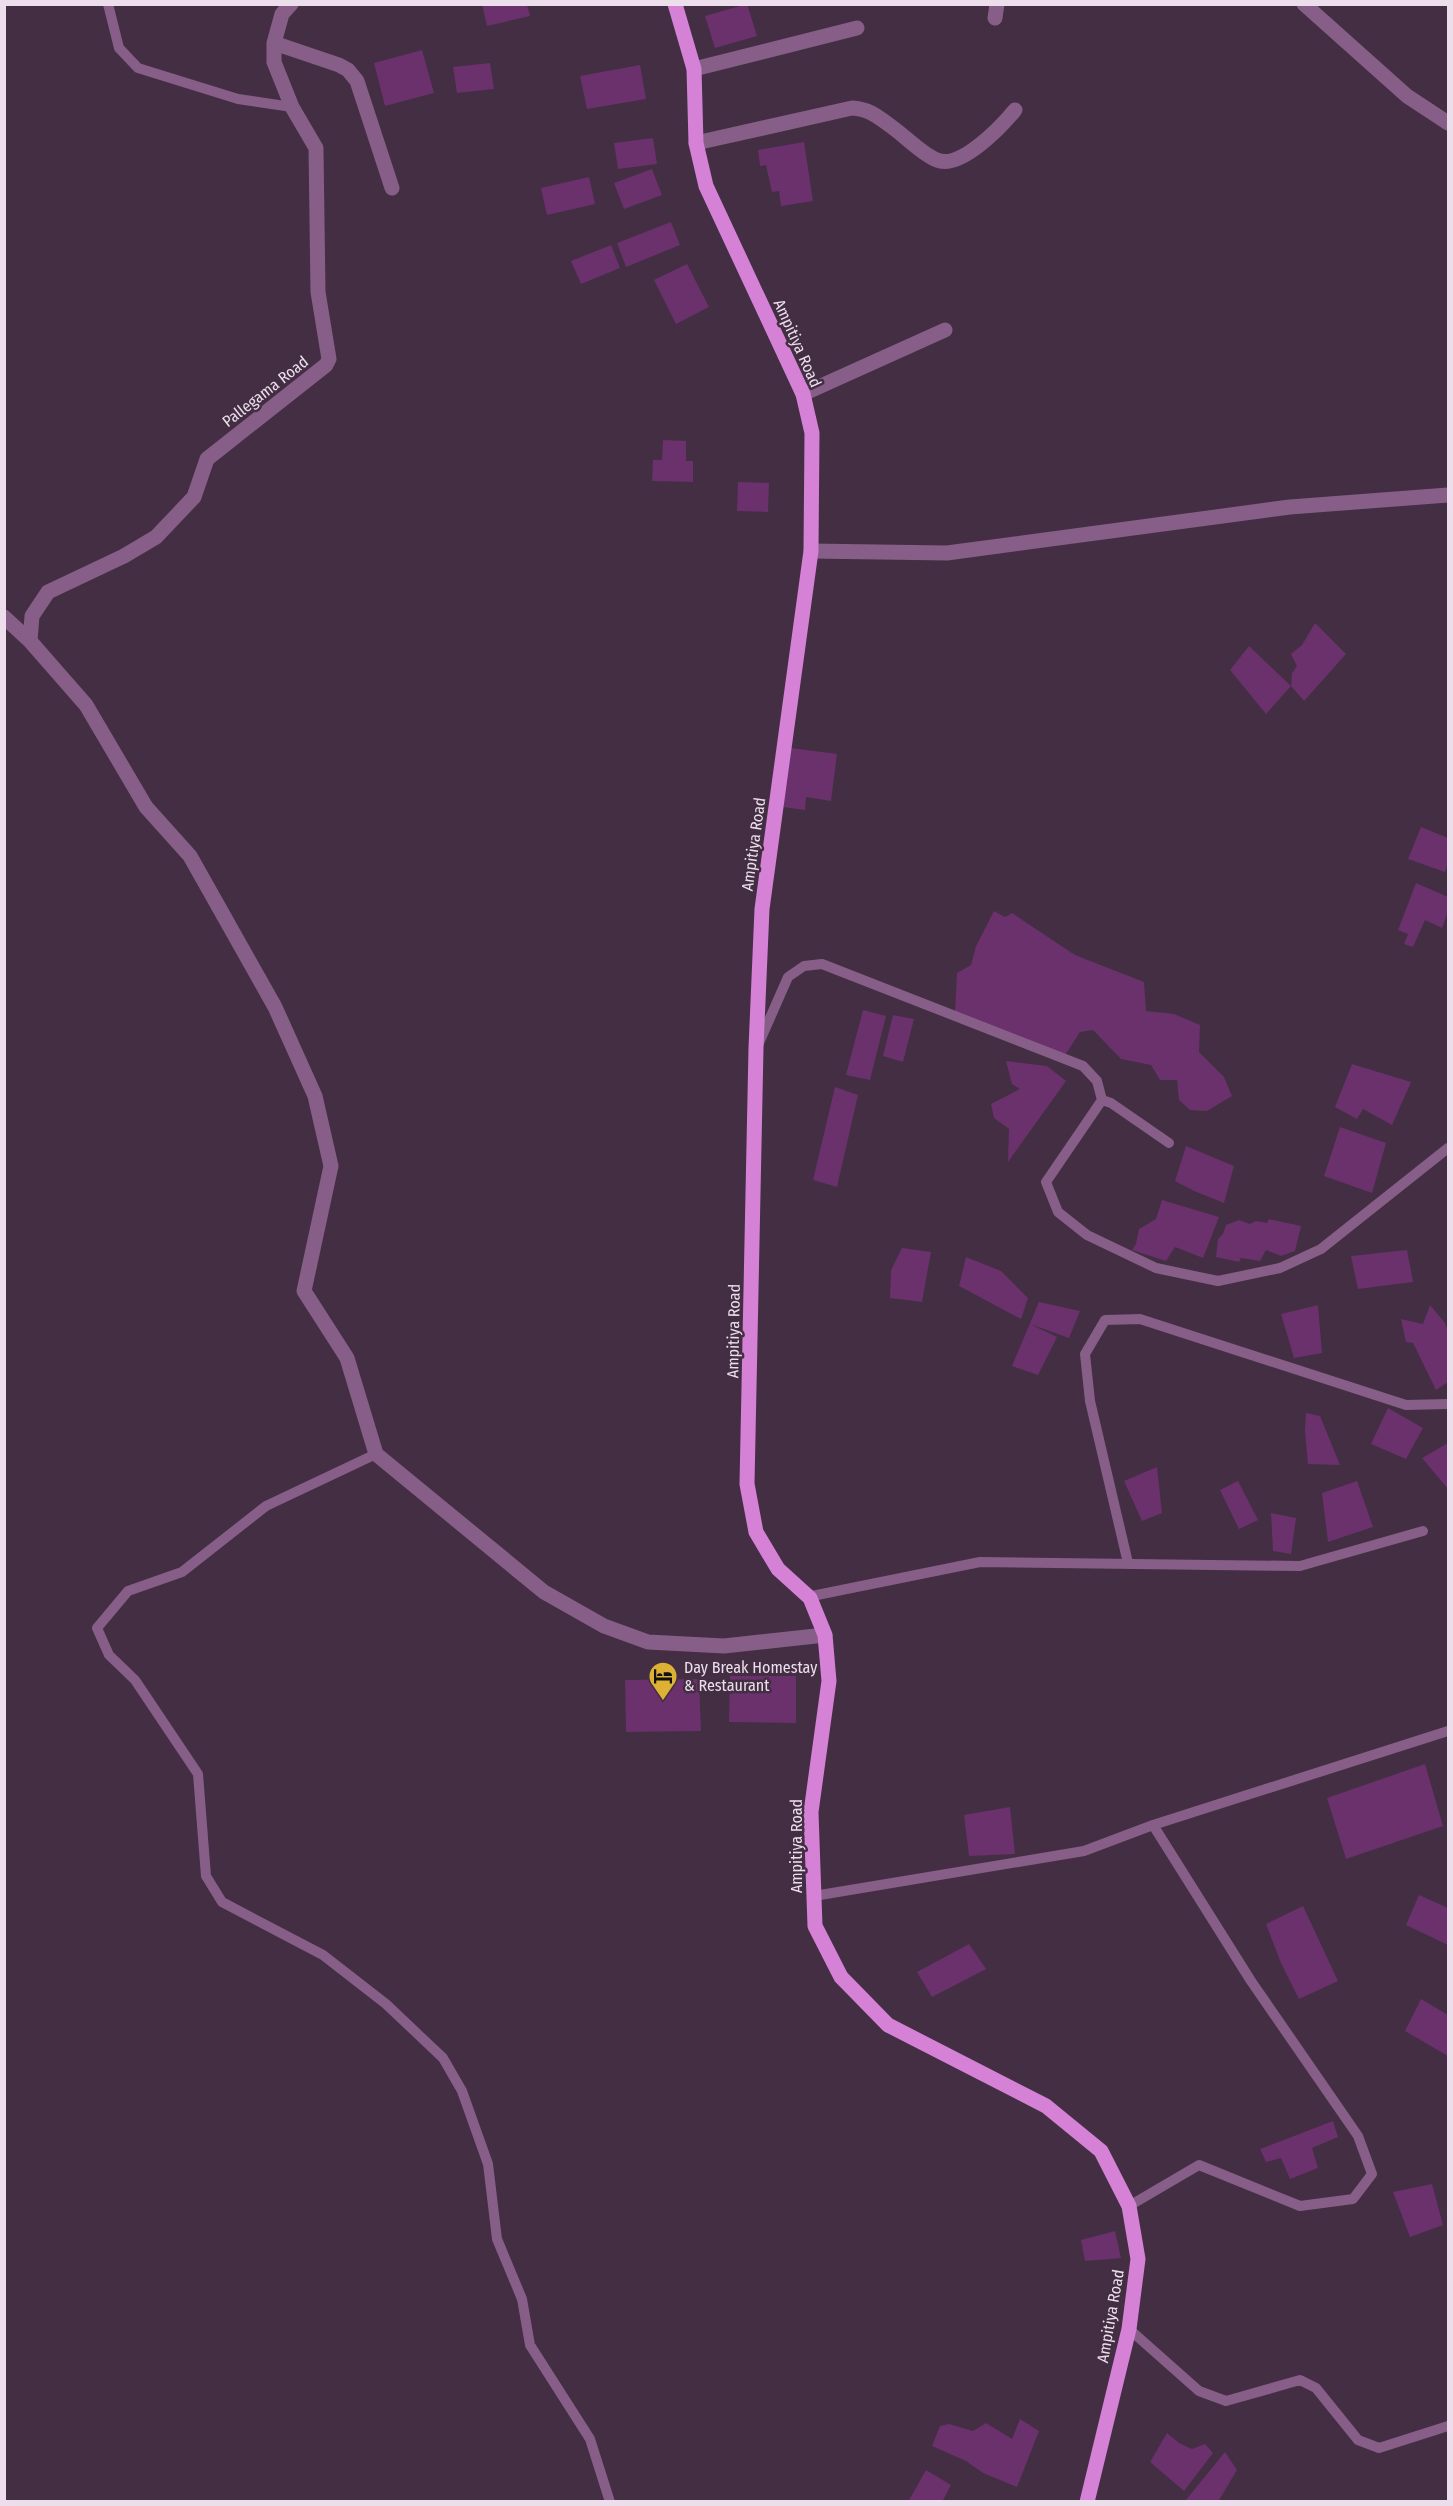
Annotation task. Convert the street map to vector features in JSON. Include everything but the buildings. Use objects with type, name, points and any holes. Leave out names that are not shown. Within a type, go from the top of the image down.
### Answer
[{"type":"main road","name":"Ampitiya Road","points":[[675,4],[694,69],[696,143],[706,186],[803,394],[812,433],[811,551],[762,909],[756,1048],[747,1484],[756,1532],[778,1569],[810,1598],[825,1635],[829,1681],[811,1812],[815,1926],[841,1977],[888,2025],[1046,2106],[1101,2151],[1129,2206],[1138,2259],[1129,2329],[1087,2502]]},
{"type":"street","name":"Pallegama Road","points":[[30,640],[32,616],[48,592],[124,556],[156,537],[194,497],[207,459],[326,365],[329,359],[318,292],[316,148],[292,106],[274,63],[274,42],[282,14],[291,4]]},
{"type":"street","points":[[1304,4],[1407,96],[1449,123]]},
{"type":"street","points":[[694,69],[857,28]]},
{"type":"street","points":[[274,42],[339,65],[348,70],[357,81],[392,188]]},
{"type":"street","points":[[696,143],[852,108],[866,109],[878,115],[911,140],[924,154],[939,162],[957,159],[996,133],[1015,110]]},
{"type":"street","points":[[803,394],[945,330]]},
{"type":"street","points":[[811,551],[947,553],[1290,507],[1449,495]]},
{"type":"street","points":[[4,617],[30,640],[86,705],[146,807],[190,856],[275,1007],[315,1096],[331,1166],[304,1291],[347,1358],[376,1454],[544,1592],[604,1626],[648,1642],[724,1646],[825,1635]]},
{"type":"lane","points":[[108,4],[119,48],[138,68],[238,99],[292,106]]},
{"type":"lane","points":[[756,1048],[788,977],[804,966],[822,964],[1083,1066],[1097,1082],[1102,1100],[1046,1182],[1058,1212],[1087,1235],[1156,1268],[1218,1281],[1280,1268],[1321,1249],[1449,1148]]},
{"type":"lane","points":[[1102,1100],[1112,1103],[1169,1143]]},
{"type":"lane","points":[[1128,1563],[1090,1401],[1086,1354],[1105,1320],[1140,1319],[1406,1405],[1449,1404]]},
{"type":"lane","points":[[376,1454],[266,1506],[183,1572],[128,1591],[97,1628],[109,1655],[135,1680],[198,1774],[206,1876],[222,1902],[322,1955],[386,2004],[443,2058],[462,2091],[488,2164],[497,2239],[522,2299],[530,2345],[590,2439],[610,2502]]},
{"type":"lane","points":[[810,1598],[980,1562],[1300,1566],[1423,1531]]},
{"type":"lane","points":[[814,1896],[1084,1851],[1153,1825],[1449,1731]]},
{"type":"lane","points":[[1129,2206],[1199,2165],[1300,2206],[1353,2199],[1372,2174],[1358,2136],[1251,1981],[1153,1825]]},
{"type":"lane","points":[[1129,2329],[1199,2391],[1226,2401],[1300,2380],[1316,2388],[1358,2440],[1379,2448],[1449,2426]]},
{"type":"place","name":"Day Break Homestay & Restaurant","points":[[663,1702]]}]
